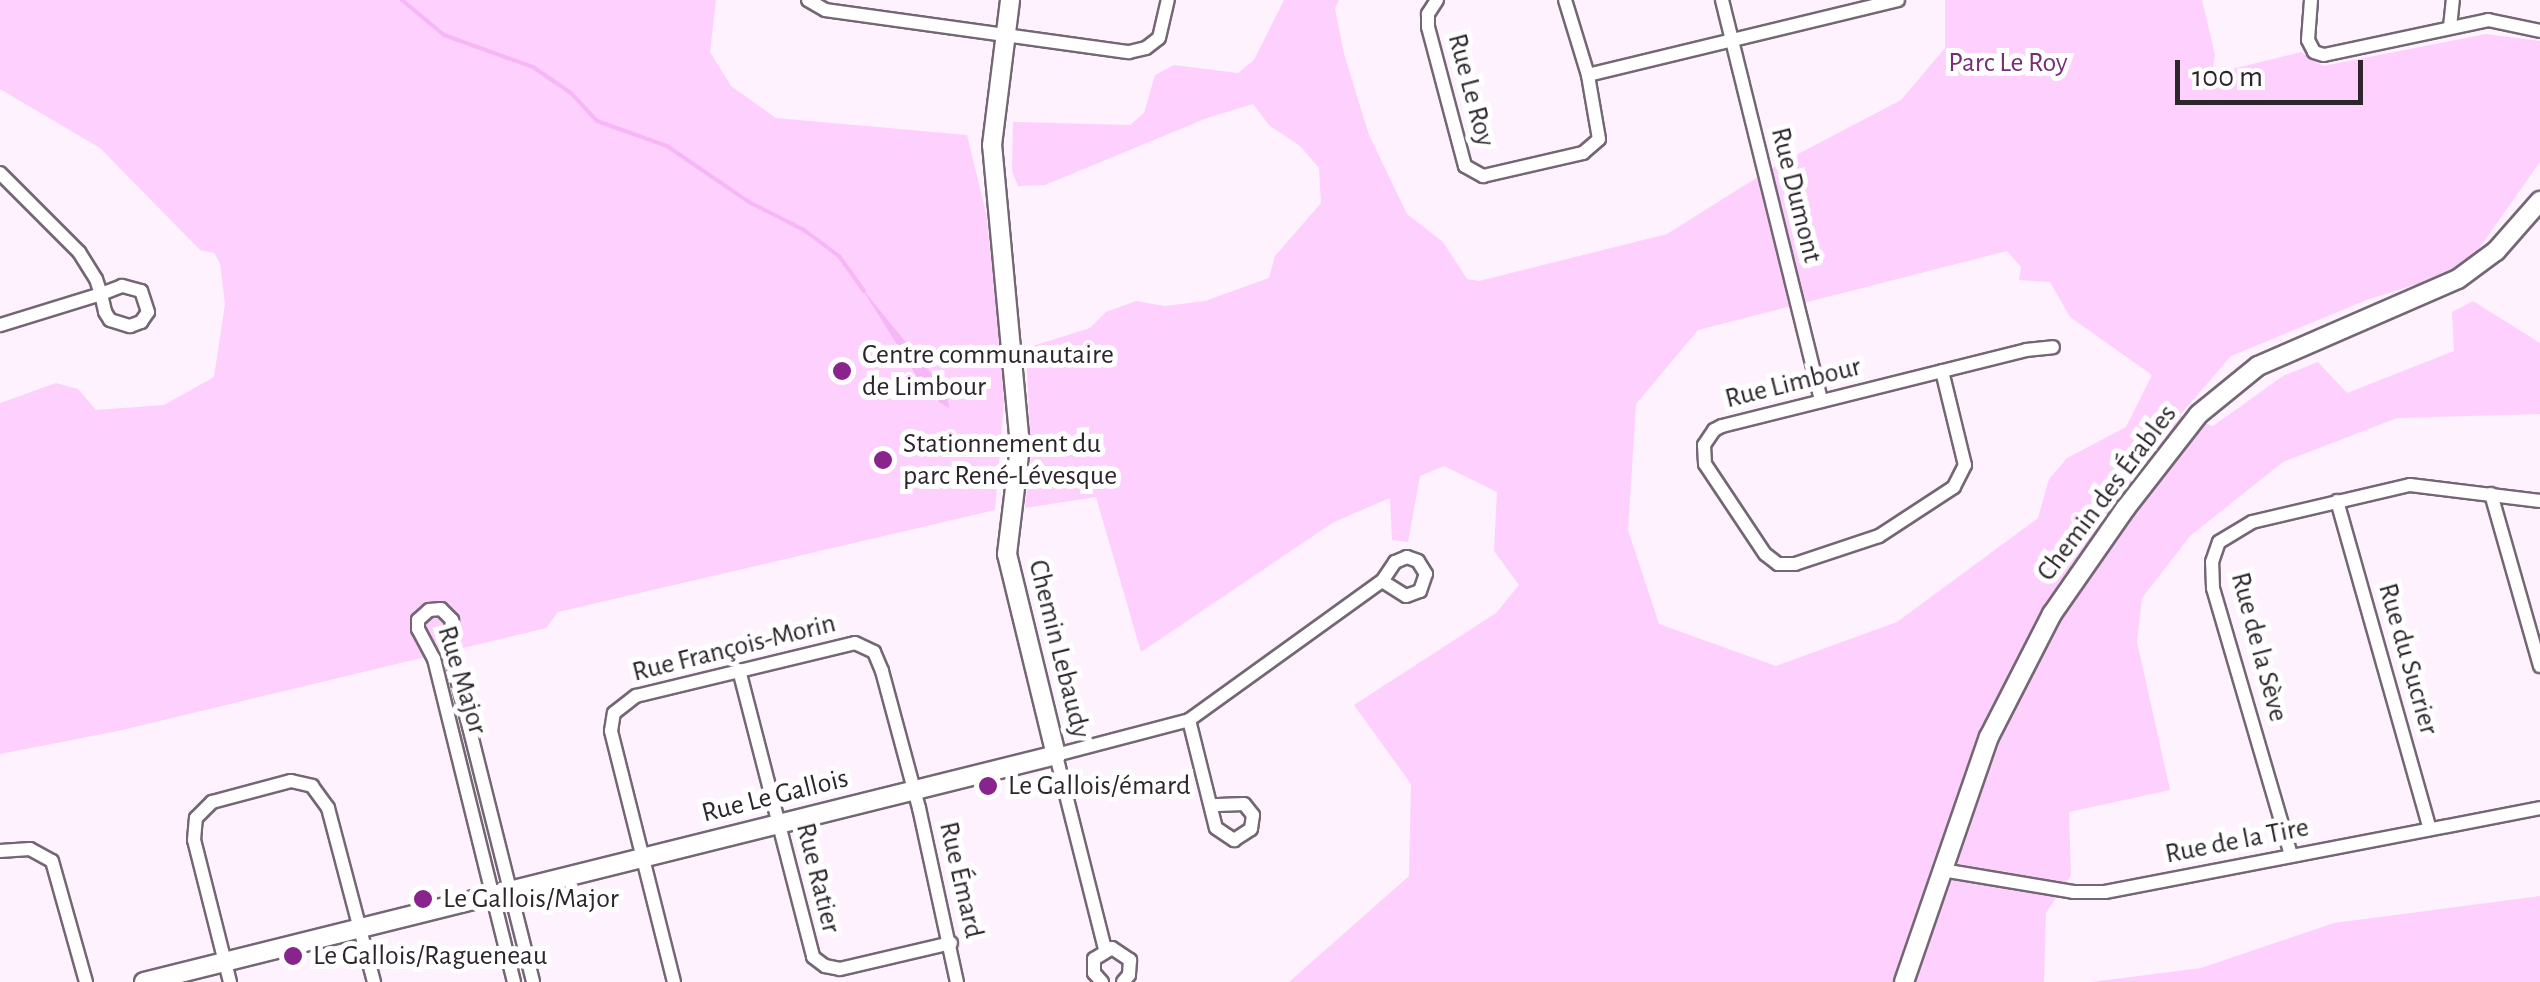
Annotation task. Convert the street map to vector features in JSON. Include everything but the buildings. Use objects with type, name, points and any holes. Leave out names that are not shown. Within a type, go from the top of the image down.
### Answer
[{"type":"street","points":[[808,0],[825,10],[1138,51],[1159,38],[1168,0]]},
{"type":"street","name":"Chemin Lebaudy","points":[[1010,0],[992,145],[1020,446],[1007,554],[1105,949]]},
{"type":"street","name":"Rue Le Roy","points":[[1437,0],[1428,14],[1428,27],[1462,158],[1475,175],[1583,153],[1595,145],[1600,133],[1588,75],[1565,0]]},
{"type":"street","name":"Rue Dumont","points":[[1722,0],[1821,402]]},
{"type":"street","points":[[1588,75],[1898,0]]},
{"type":"street","points":[[2311,0],[2308,40],[2314,52],[2324,55],[2488,20],[2540,31]]},
{"type":"street","points":[[2450,27],[2453,0]]},
{"type":"street","points":[[0,173],[71,241],[101,294],[0,325]]},
{"type":"street","name":"Chemin des Érables","points":[[1904,982],[1989,737],[2052,614],[2125,509],[2199,414],[2258,366],[2458,279],[2496,252],[2540,201]]},
{"type":"street","name":"Rue Limbour","points":[[1942,371],[1964,456],[1964,473],[1954,487],[1890,532],[1795,564],[1778,564],[1764,554],[1710,472],[1704,445],[1722,426],[1942,371],[2054,347]]},
{"type":"street","name":"Rue de la Sève","points":[[2291,856],[2213,588],[2212,562],[2219,542],[2238,527],[2410,484],[2540,501]]},
{"type":"street","points":[[2491,494],[2540,666]]},
{"type":"street","name":"Rue du Sucrier","points":[[2337,501],[2430,830]]},
{"type":"street","name":"Rue Le Gallois","points":[[144,982],[1189,720],[1382,582]]},
{"type":"street","name":"Rue Major","points":[[514,982],[502,892],[450,651],[452,620],[442,609],[429,610],[418,620],[418,629],[434,659],[502,892],[532,982]]},
{"type":"street","name":"Rue François-Morin","points":[[643,857],[611,731],[614,713],[636,696],[845,643],[865,646],[879,661],[914,790]]},
{"type":"street","name":"Rue Ratier","points":[[739,670],[809,948],[825,966],[851,968],[951,942]]},
{"type":"street","points":[[1189,720],[1211,805]]},
{"type":"street","points":[[230,982],[194,840],[196,818],[212,802],[292,781],[312,786],[328,808],[374,982]]},
{"type":"street","name":"Rue Émard","points":[[914,790],[957,982]]},
{"type":"street","name":"Rue de la Tire","points":[[1942,870],[2073,892],[2105,892],[2540,808]]},
{"type":"street","points":[[0,851],[30,849],[52,862],[86,982]]},
{"type":"street","points":[[643,857],[674,982]]},
{"type":"street","name":"Chemin Lebaudy","points":[[1102,982],[1093,965],[1105,949]]},
{"type":"street","name":"Chemin Lebaudy","points":[[1105,949],[1119,950],[1130,960],[1129,976],[1124,982]]},
{"type":"green space","points":[[0,0],[716,0],[710,52],[731,86],[776,118],[967,135],[986,213],[1001,350],[1004,402],[995,510],[558,612],[546,628],[118,731],[0,754],[0,403],[56,383],[78,389],[96,410],[164,405],[214,377],[225,304],[220,263],[214,253],[200,250],[100,148],[0,89]]},
{"type":"green space","name":"Parc Le Roy","points":[[1284,0],[1339,0],[1335,8],[1344,54],[1369,135],[1407,214],[1443,242],[1467,279],[1479,281],[1667,234],[1777,165],[1901,100],[1945,48],[1945,0],[2202,0],[2215,55],[2212,74],[2301,52],[2323,66],[2486,34],[2540,41],[2540,162],[2475,254],[2447,275],[2369,299],[2231,356],[2180,415],[2213,426],[2283,376],[2318,362],[2347,393],[2454,351],[2452,312],[2473,301],[2540,343],[2540,414],[2397,418],[2283,462],[2190,536],[2142,598],[2137,642],[2170,790],[2069,812],[2071,875],[2046,913],[2044,982],[1289,982],[1409,876],[1411,784],[1354,705],[1496,613],[1519,585],[1494,551],[1497,492],[1444,466],[1420,476],[1408,542],[1392,540],[1390,498],[1334,522],[1141,652],[1096,497],[1025,508],[1031,459],[1026,348],[1090,328],[1106,312],[1136,301],[1165,306],[1205,301],[1269,278],[1275,256],[1321,203],[1319,168],[1300,146],[1269,125],[1253,104],[1207,118],[1045,185],[1018,186],[1012,171],[1013,122],[1130,125],[1144,113],[1155,75],[1174,65],[1238,73],[1254,60]],"holes":[[[2007,251],[2021,267],[2019,280],[2050,282],[2070,317],[2152,375],[2126,427],[2067,458],[2049,479],[2038,518],[1897,622],[1776,666],[1659,624],[1628,530],[1636,404],[1698,330]]]},
{"type":"green space","points":[[2540,896],[2540,982],[2091,982],[2201,968],[2334,923]]},
{"type":"shaded area","points":[[861,287],[947,393],[949,408],[929,396]]},
{"type":"waterway","points":[[402,0],[444,35],[533,67],[571,93],[597,121],[667,146],[749,202],[804,230],[839,256],[864,291]]},
{"type":"place","name":"Centre communautaire de Limbour","points":[[842,371]]},
{"type":"place","name":"Stationnement du parc René-Lévesque","points":[[883,460]]},
{"type":"place","name":"Le Gallois/émard","points":[[988,786]]},
{"type":"place","name":"Le Gallois/Major","points":[[423,899]]},
{"type":"place","name":"Le Gallois/Ragueneau","points":[[293,956]]}]
